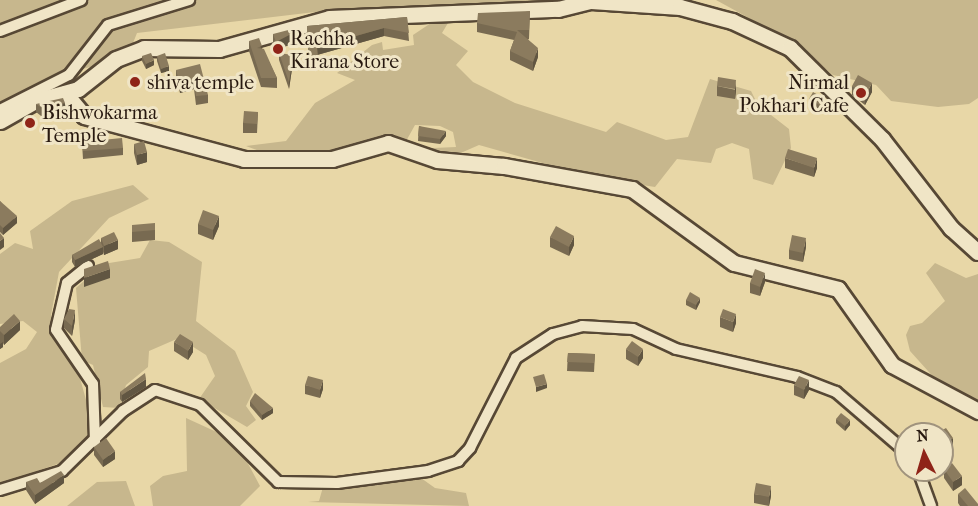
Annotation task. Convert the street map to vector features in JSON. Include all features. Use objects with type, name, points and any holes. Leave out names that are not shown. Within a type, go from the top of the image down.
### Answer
[{"type":"main road","points":[[0,121],[89,83],[134,50],[219,49],[329,18],[558,9],[591,1],[680,7],[732,21],[790,48],[882,139],[951,228],[978,252]]},
{"type":"main road","points":[[65,93],[84,116],[244,159],[333,159],[388,143],[436,160],[504,166],[632,189],[734,263],[838,289],[892,365],[978,411]]},
{"type":"street","points":[[0,31],[81,0]]},
{"type":"street","points":[[0,110],[69,75],[108,25],[189,0]]},
{"type":"street","points":[[88,266],[67,284],[56,330],[93,384],[95,442]]},
{"type":"street","points":[[0,490],[62,471],[95,442],[123,411],[155,390],[200,405],[278,482],[337,483],[428,471],[458,461],[470,448],[516,358],[553,334],[582,326],[633,329],[676,349],[797,377],[836,392],[894,442]]},
{"type":"street","points":[[922,482],[931,506]]},
{"type":"shaded area","points":[[0,0],[559,0],[332,10],[137,33],[131,48],[95,66],[56,75],[0,104]]},
{"type":"shaded area","points":[[716,0],[978,0],[978,98],[969,104],[938,107],[891,101],[876,85],[833,75],[795,43]]},
{"type":"shaded area","points":[[451,18],[442,33],[468,51],[456,65],[473,82],[515,103],[606,132],[617,122],[666,140],[688,137],[710,79],[751,91],[758,105],[789,129],[791,148],[773,185],[753,179],[749,149],[732,143],[716,149],[711,163],[677,159],[655,187],[592,177],[479,145],[447,159],[411,149],[456,147],[453,132],[440,126],[415,125],[405,143],[335,153],[265,153],[246,146],[286,141],[315,103],[355,80],[337,73],[372,45],[382,42],[383,50],[414,45],[413,35],[437,19]]},
{"type":"shaded area","points":[[133,185],[149,199],[109,218],[59,272],[51,315],[52,336],[78,371],[88,407],[87,438],[63,462],[0,484],[0,363],[26,349],[37,332],[23,321],[0,324],[0,254],[15,243],[33,249],[30,231],[72,201]]},
{"type":"shaded area","points":[[150,240],[169,242],[202,262],[196,321],[235,351],[253,392],[246,406],[256,420],[247,427],[199,399],[215,376],[206,355],[179,338],[149,351],[148,367],[126,385],[119,408],[103,407],[93,365],[82,360],[76,288],[103,264],[140,258]]},
{"type":"shaded area","points":[[935,263],[966,278],[978,274],[978,404],[946,391],[910,351],[906,335],[910,326],[922,323],[945,301],[926,273]]},
{"type":"shaded area","points":[[186,418],[221,434],[245,458],[260,486],[240,506],[153,506],[150,486],[163,476],[187,471]]},
{"type":"shaded area","points":[[421,478],[435,488],[466,493],[469,506],[308,502],[319,501],[323,487]]},
{"type":"shaded area","points":[[126,481],[135,506],[67,506],[97,482]]},
{"type":"building","points":[[530,11],[529,30],[517,30],[538,48],[533,62],[510,51],[517,32],[477,23],[478,13]]},
{"type":"building","points":[[407,17],[409,33],[384,28],[317,47],[318,56],[309,56],[307,26]]},
{"type":"building","points":[[296,28],[295,32],[276,42],[273,34]]},
{"type":"building","points":[[259,38],[262,46],[257,48],[264,49],[277,78],[261,78],[249,41]]},
{"type":"building","points":[[151,53],[154,60],[146,64],[142,56]]},
{"type":"building","points":[[165,53],[169,66],[161,69],[157,56]]},
{"type":"building","points":[[279,53],[293,55],[289,82]]},
{"type":"building","points":[[200,64],[208,95],[196,96],[194,81],[180,84],[176,70]]},
{"type":"building","points":[[858,75],[872,83],[865,96],[852,86]]},
{"type":"building","points":[[718,77],[736,80],[735,89],[717,86]]},
{"type":"building","points":[[813,92],[825,99],[821,106],[809,99]]},
{"type":"building","points":[[63,98],[65,103],[45,110],[36,104]]},
{"type":"building","points":[[244,111],[258,112],[257,124],[243,123]]},
{"type":"building","points":[[419,126],[446,131],[440,139],[418,136]]},
{"type":"building","points":[[122,138],[123,148],[83,151],[82,142]]},
{"type":"building","points":[[144,141],[147,152],[137,155],[134,144]]},
{"type":"building","points":[[788,149],[817,158],[814,168],[785,158]]},
{"type":"building","points":[[0,201],[17,216],[3,228],[0,225]]},
{"type":"building","points":[[203,210],[219,216],[213,230],[198,224]]},
{"type":"building","points":[[155,223],[155,230],[132,232],[132,225]]},
{"type":"building","points":[[556,226],[574,236],[569,247],[550,237]]},
{"type":"building","points":[[114,232],[118,240],[104,246],[101,238]]},
{"type":"building","points":[[792,235],[806,238],[803,253],[789,250]]},
{"type":"building","points":[[99,239],[103,247],[75,260],[72,255]]},
{"type":"building","points":[[108,261],[110,269],[84,278],[84,269]]},
{"type":"building","points":[[755,269],[765,273],[760,287],[750,283]]},
{"type":"building","points":[[690,292],[700,298],[696,305],[686,300]]},
{"type":"building","points":[[69,309],[75,310],[72,326],[64,319]]},
{"type":"building","points":[[723,309],[736,314],[733,322],[720,317]]},
{"type":"building","points":[[14,314],[20,321],[4,335],[0,327]]},
{"type":"building","points":[[180,334],[193,342],[188,351],[174,342]]},
{"type":"building","points":[[632,341],[643,349],[638,357],[626,349]]},
{"type":"building","points":[[568,353],[595,354],[594,363],[567,362]]},
{"type":"building","points":[[145,373],[146,379],[122,395],[120,392]]},
{"type":"building","points":[[544,374],[547,384],[536,387],[533,377]]},
{"type":"building","points":[[308,376],[323,380],[320,390],[305,385]]},
{"type":"building","points":[[799,376],[809,380],[804,390],[794,385]]},
{"type":"building","points":[[255,393],[273,408],[262,415],[250,401]]},
{"type":"building","points":[[841,413],[850,420],[845,426],[836,419]]},
{"type":"building","points":[[106,438],[115,451],[103,460],[94,447]]},
{"type":"building","points":[[954,466],[962,476],[954,481]]},
{"type":"building","points":[[61,471],[64,475],[35,495],[26,482],[37,478],[40,483]]},
{"type":"building","points":[[756,483],[771,486],[769,497],[754,494]]},
{"type":"building","points":[[965,488],[978,506],[968,506],[958,494]]},
{"type":"place","name":"Rachha Kirana Store","points":[[278,49]]},
{"type":"place","name":"shiva temple","points":[[135,82]]},
{"type":"place","name":"Nirmal Pokhari Cafe","points":[[861,93]]},
{"type":"place","name":"Bishwokarma Temple","points":[[30,123]]}]
